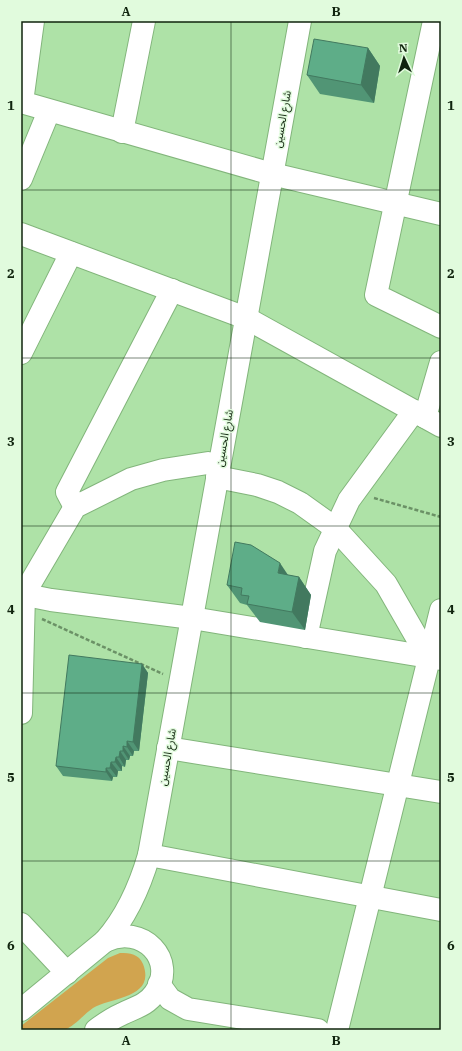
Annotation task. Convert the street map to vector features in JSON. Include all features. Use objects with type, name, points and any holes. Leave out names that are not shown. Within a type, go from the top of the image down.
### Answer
[{"type":"street","points":[[33,21],[21,102],[272,174],[441,214]]},
{"type":"street","points":[[122,132],[144,21]]},
{"type":"street","name":"شارع الحسين","points":[[105,941],[114,931],[129,904],[143,874],[149,855],[192,618],[213,470],[246,318],[300,21]]},
{"type":"street","points":[[434,21],[394,203],[376,295],[441,327]]},
{"type":"street","points":[[21,179],[49,111]]},
{"type":"street","points":[[21,234],[246,318],[426,418]]},
{"type":"street","points":[[21,353],[71,253]]},
{"type":"street","points":[[75,507],[67,492],[172,290]]},
{"type":"street","points":[[306,637],[325,551],[348,500],[426,418],[441,362]]},
{"type":"street","points":[[21,713],[23,599],[75,507],[131,479],[163,470],[213,470],[278,492],[300,503],[335,528],[386,584],[435,658]]},
{"type":"street","points":[[23,599],[51,600],[192,618],[435,658]]},
{"type":"street","points":[[337,1030],[398,785],[435,658],[441,610]]},
{"type":"street","points":[[168,748],[441,792]]},
{"type":"street","points":[[149,855],[441,910]]},
{"type":"street","points":[[21,924],[66,973]]},
{"type":"street","points":[[21,1010],[105,941],[123,935],[140,938],[148,943],[154,950],[161,966],[159,984],[156,993],[143,1004],[114,1018],[96,1030]]},
{"type":"street","points":[[159,984],[170,999],[188,1009],[318,1030]]},
{"type":"path","points":[[354,493],[441,517]]},
{"type":"path","points":[[23,599],[180,681]]},
{"type":"shaded area","points":[[120,953],[127,953],[137,956],[143,964],[145,975],[143,984],[138,990],[130,995],[93,1008],[72,1026],[64,1030],[21,1030],[21,1026],[108,958]]},
{"type":"building","points":[[314,39],[368,48],[361,85],[307,75]]},
{"type":"building","points":[[235,542],[251,545],[280,563],[278,573],[299,577],[292,612],[247,604],[249,596],[241,595],[242,588],[227,585]]},
{"type":"building","points":[[69,655],[142,664],[133,742],[127,741],[127,747],[123,746],[123,751],[120,751],[119,757],[116,757],[115,762],[111,762],[110,768],[106,768],[106,772],[56,766]]}]
